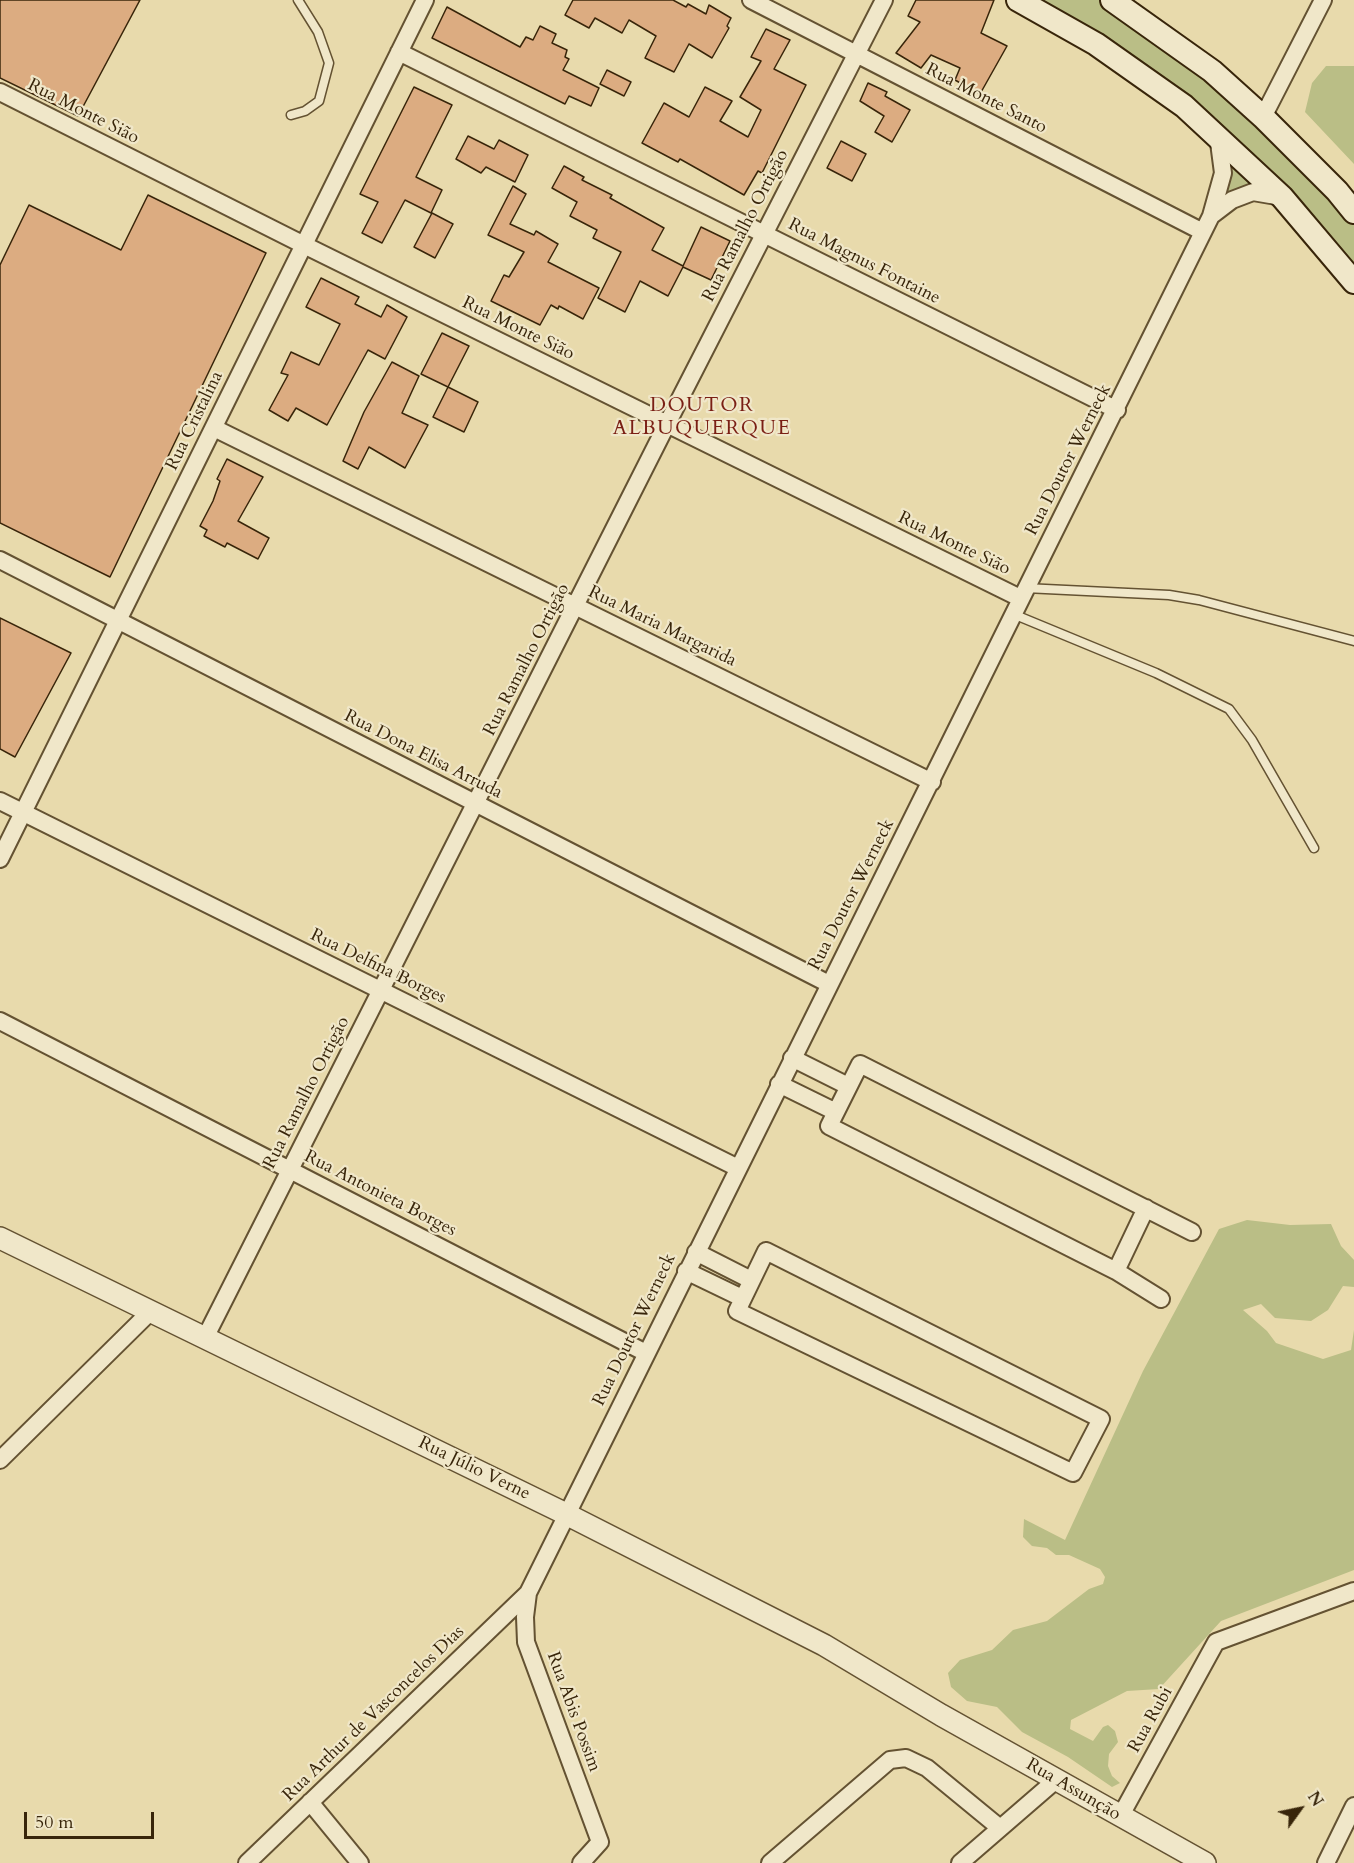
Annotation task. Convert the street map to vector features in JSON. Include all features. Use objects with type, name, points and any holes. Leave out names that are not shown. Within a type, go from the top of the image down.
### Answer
[{"type":"main road","points":[[1018,0],[1140,72],[1218,135],[1282,197],[1354,282]]},
{"type":"main road","points":[[1112,0],[1212,71],[1263,117],[1337,190],[1354,212]]},
{"type":"street","name":"Rua Cristalina","points":[[0,859],[425,0]]},
{"type":"street","name":"Rua Monte Santo","points":[[751,0],[1203,232]]},
{"type":"street","name":"Rua Ramalho Ortigão","points":[[205,1338],[884,0]]},
{"type":"street","points":[[1263,117],[1323,0]]},
{"type":"street","name":"Rua Magnus Fontaine","points":[[399,52],[1117,410]]},
{"type":"street","name":"Rua Monte Sião","points":[[0,92],[1019,600]]},
{"type":"street","name":"Rua Doutor Werneck","points":[[528,1593],[779,1084],[932,782],[1019,600],[1117,410],[1211,216],[1223,174],[1218,135]]},
{"type":"street","name":"Rua Doutor Werneck","points":[[1211,216],[1232,200],[1253,192],[1282,197]]},
{"type":"street","name":"Rua Maria Margarida","points":[[214,428],[932,782]]},
{"type":"street","name":"Rua Dona Elisa Arruda","points":[[0,561],[829,984]]},
{"type":"street","name":"Rua Delfina Borges","points":[[0,801],[738,1168]]},
{"type":"street","name":"Rua Antonieta Borges","points":[[0,1022],[645,1353]]},
{"type":"street","points":[[792,1058],[848,1086]]},
{"type":"street","points":[[1161,1299],[1116,1271],[829,1126],[860,1064],[1192,1232]]},
{"type":"street","points":[[779,1084],[836,1112]]},
{"type":"street","points":[[1116,1271],[1146,1209]]},
{"type":"street","name":"Rua Júlio Verne","points":[[0,1238],[149,1313],[566,1514],[824,1645],[941,1715]]},
{"type":"street","points":[[766,1251],[1101,1419],[1073,1473],[737,1311],[742,1298],[766,1251]]},
{"type":"street","points":[[696,1252],[751,1280]]},
{"type":"street","points":[[686,1271],[742,1298]]},
{"type":"street","points":[[0,1460],[149,1313]]},
{"type":"street","name":"Rua Rubi","points":[[1120,1817],[1216,1642],[1354,1591]]},
{"type":"street","name":"Rua Arthur de Vasconcelos Dias","points":[[247,1863],[528,1593]]},
{"type":"street","name":"Rua Abis Possim","points":[[528,1593],[525,1617],[526,1642],[600,1842],[581,1863]]},
{"type":"street","name":"Rua Assunção","points":[[941,1715],[1205,1863]]},
{"type":"street","points":[[770,1863],[890,1760],[906,1758],[927,1768],[1000,1828]]},
{"type":"street","points":[[960,1863],[1056,1780]]},
{"type":"street","points":[[310,1802],[360,1863]]},
{"type":"street","points":[[1326,1863],[1354,1806]]},
{"type":"lane","points":[[291,115],[305,111],[319,101],[328,63],[318,32],[298,0]]},
{"type":"lane","points":[[1019,600],[1168,595],[1199,600],[1354,641]]},
{"type":"lane","points":[[1019,600],[1228,709],[1252,740],[1314,848]]},
{"type":"green space","points":[[1033,0],[1099,0],[1207,78],[1330,195],[1354,223],[1354,269],[1287,194],[1223,196],[1225,129]]},
{"type":"green space","points":[[1326,66],[1354,66],[1354,164],[1305,112],[1312,83]]},
{"type":"green space","points":[[1247,1220],[1290,1225],[1331,1224],[1341,1246],[1354,1260],[1354,1287],[1343,1286],[1328,1310],[1311,1321],[1275,1318],[1261,1304],[1243,1310],[1267,1331],[1276,1343],[1323,1359],[1351,1350],[1354,1330],[1354,1570],[1221,1621],[1159,1689],[1127,1691],[1071,1720],[1070,1729],[1093,1741],[1103,1727],[1108,1725],[1115,1731],[1118,1742],[1109,1754],[1108,1766],[1112,1776],[1120,1783],[1112,1787],[1068,1757],[1022,1732],[997,1707],[967,1701],[951,1687],[948,1673],[960,1660],[992,1650],[1013,1630],[1047,1621],[1089,1589],[1103,1584],[1105,1577],[1100,1569],[1069,1555],[1056,1555],[1047,1548],[1032,1546],[1023,1537],[1024,1519],[1065,1540],[1143,1371],[1219,1229]]},
{"type":"building","points":[[0,0],[140,0],[78,116],[0,78]]},
{"type":"building","points":[[573,0],[673,0],[686,7],[688,4],[706,14],[709,5],[731,18],[727,26],[729,28],[712,58],[689,44],[674,72],[645,58],[656,36],[629,20],[622,33],[595,18],[589,28],[565,15]]},
{"type":"building","points":[[916,0],[994,0],[981,33],[1007,46],[980,94],[955,80],[960,68],[931,55],[921,68],[896,53],[920,22],[908,16]]},
{"type":"building","points":[[447,7],[520,47],[526,37],[533,40],[540,26],[556,34],[552,43],[567,50],[565,57],[569,59],[563,70],[599,88],[591,106],[569,96],[565,104],[432,38]]},
{"type":"building","points":[[766,29],[790,40],[774,69],[806,85],[762,173],[758,171],[744,195],[680,159],[678,162],[642,143],[664,103],[689,117],[705,87],[732,101],[720,121],[748,137],[761,110],[740,97],[761,61],[751,57]]},
{"type":"building","points":[[607,70],[631,82],[624,96],[600,84]]},
{"type":"building","points":[[868,83],[887,92],[885,96],[910,110],[892,142],[875,132],[884,116],[860,101]]},
{"type":"building","points":[[414,87],[452,105],[416,177],[442,190],[431,213],[405,200],[382,243],[362,233],[378,202],[360,194]]},
{"type":"building","points":[[468,136],[494,149],[499,140],[528,155],[515,182],[486,167],[481,173],[456,159]]},
{"type":"building","points":[[841,141],[866,154],[852,181],[827,168]]},
{"type":"building","points":[[564,166],[584,177],[582,180],[612,195],[610,198],[664,228],[652,250],[683,266],[701,227],[730,241],[711,280],[683,267],[668,296],[640,281],[625,312],[598,298],[621,252],[593,238],[597,230],[570,216],[577,202],[552,188]]},
{"type":"building","points":[[513,186],[526,194],[510,224],[534,235],[536,231],[558,244],[548,262],[599,288],[583,319],[559,306],[558,309],[551,305],[540,325],[491,301],[504,275],[509,277],[524,252],[488,235]]},
{"type":"building","points":[[148,195],[266,253],[110,577],[0,523],[0,265],[29,205],[121,250]]},
{"type":"building","points":[[432,213],[453,224],[435,258],[414,247]]},
{"type":"building","points":[[321,278],[359,297],[355,304],[381,317],[387,305],[407,317],[385,359],[368,350],[327,425],[296,408],[288,421],[269,410],[288,375],[281,373],[291,352],[319,365],[340,324],[306,307]]},
{"type":"building","points":[[442,333],[469,346],[448,387],[421,374]]},
{"type":"building","points":[[392,362],[419,376],[402,413],[428,425],[405,468],[369,447],[358,469],[343,461],[364,412]]},
{"type":"building","points":[[448,387],[478,402],[464,432],[433,417]]},
{"type":"building","points":[[227,459],[263,477],[238,521],[269,538],[258,559],[227,543],[225,547],[204,536],[207,530],[200,526],[213,501],[220,481],[217,479]]},
{"type":"building","points":[[0,618],[71,653],[15,757],[0,749]]},
{"type":"district","name":"DOUTOR ALBUQUERQUE","points":[[702,418]]}]
